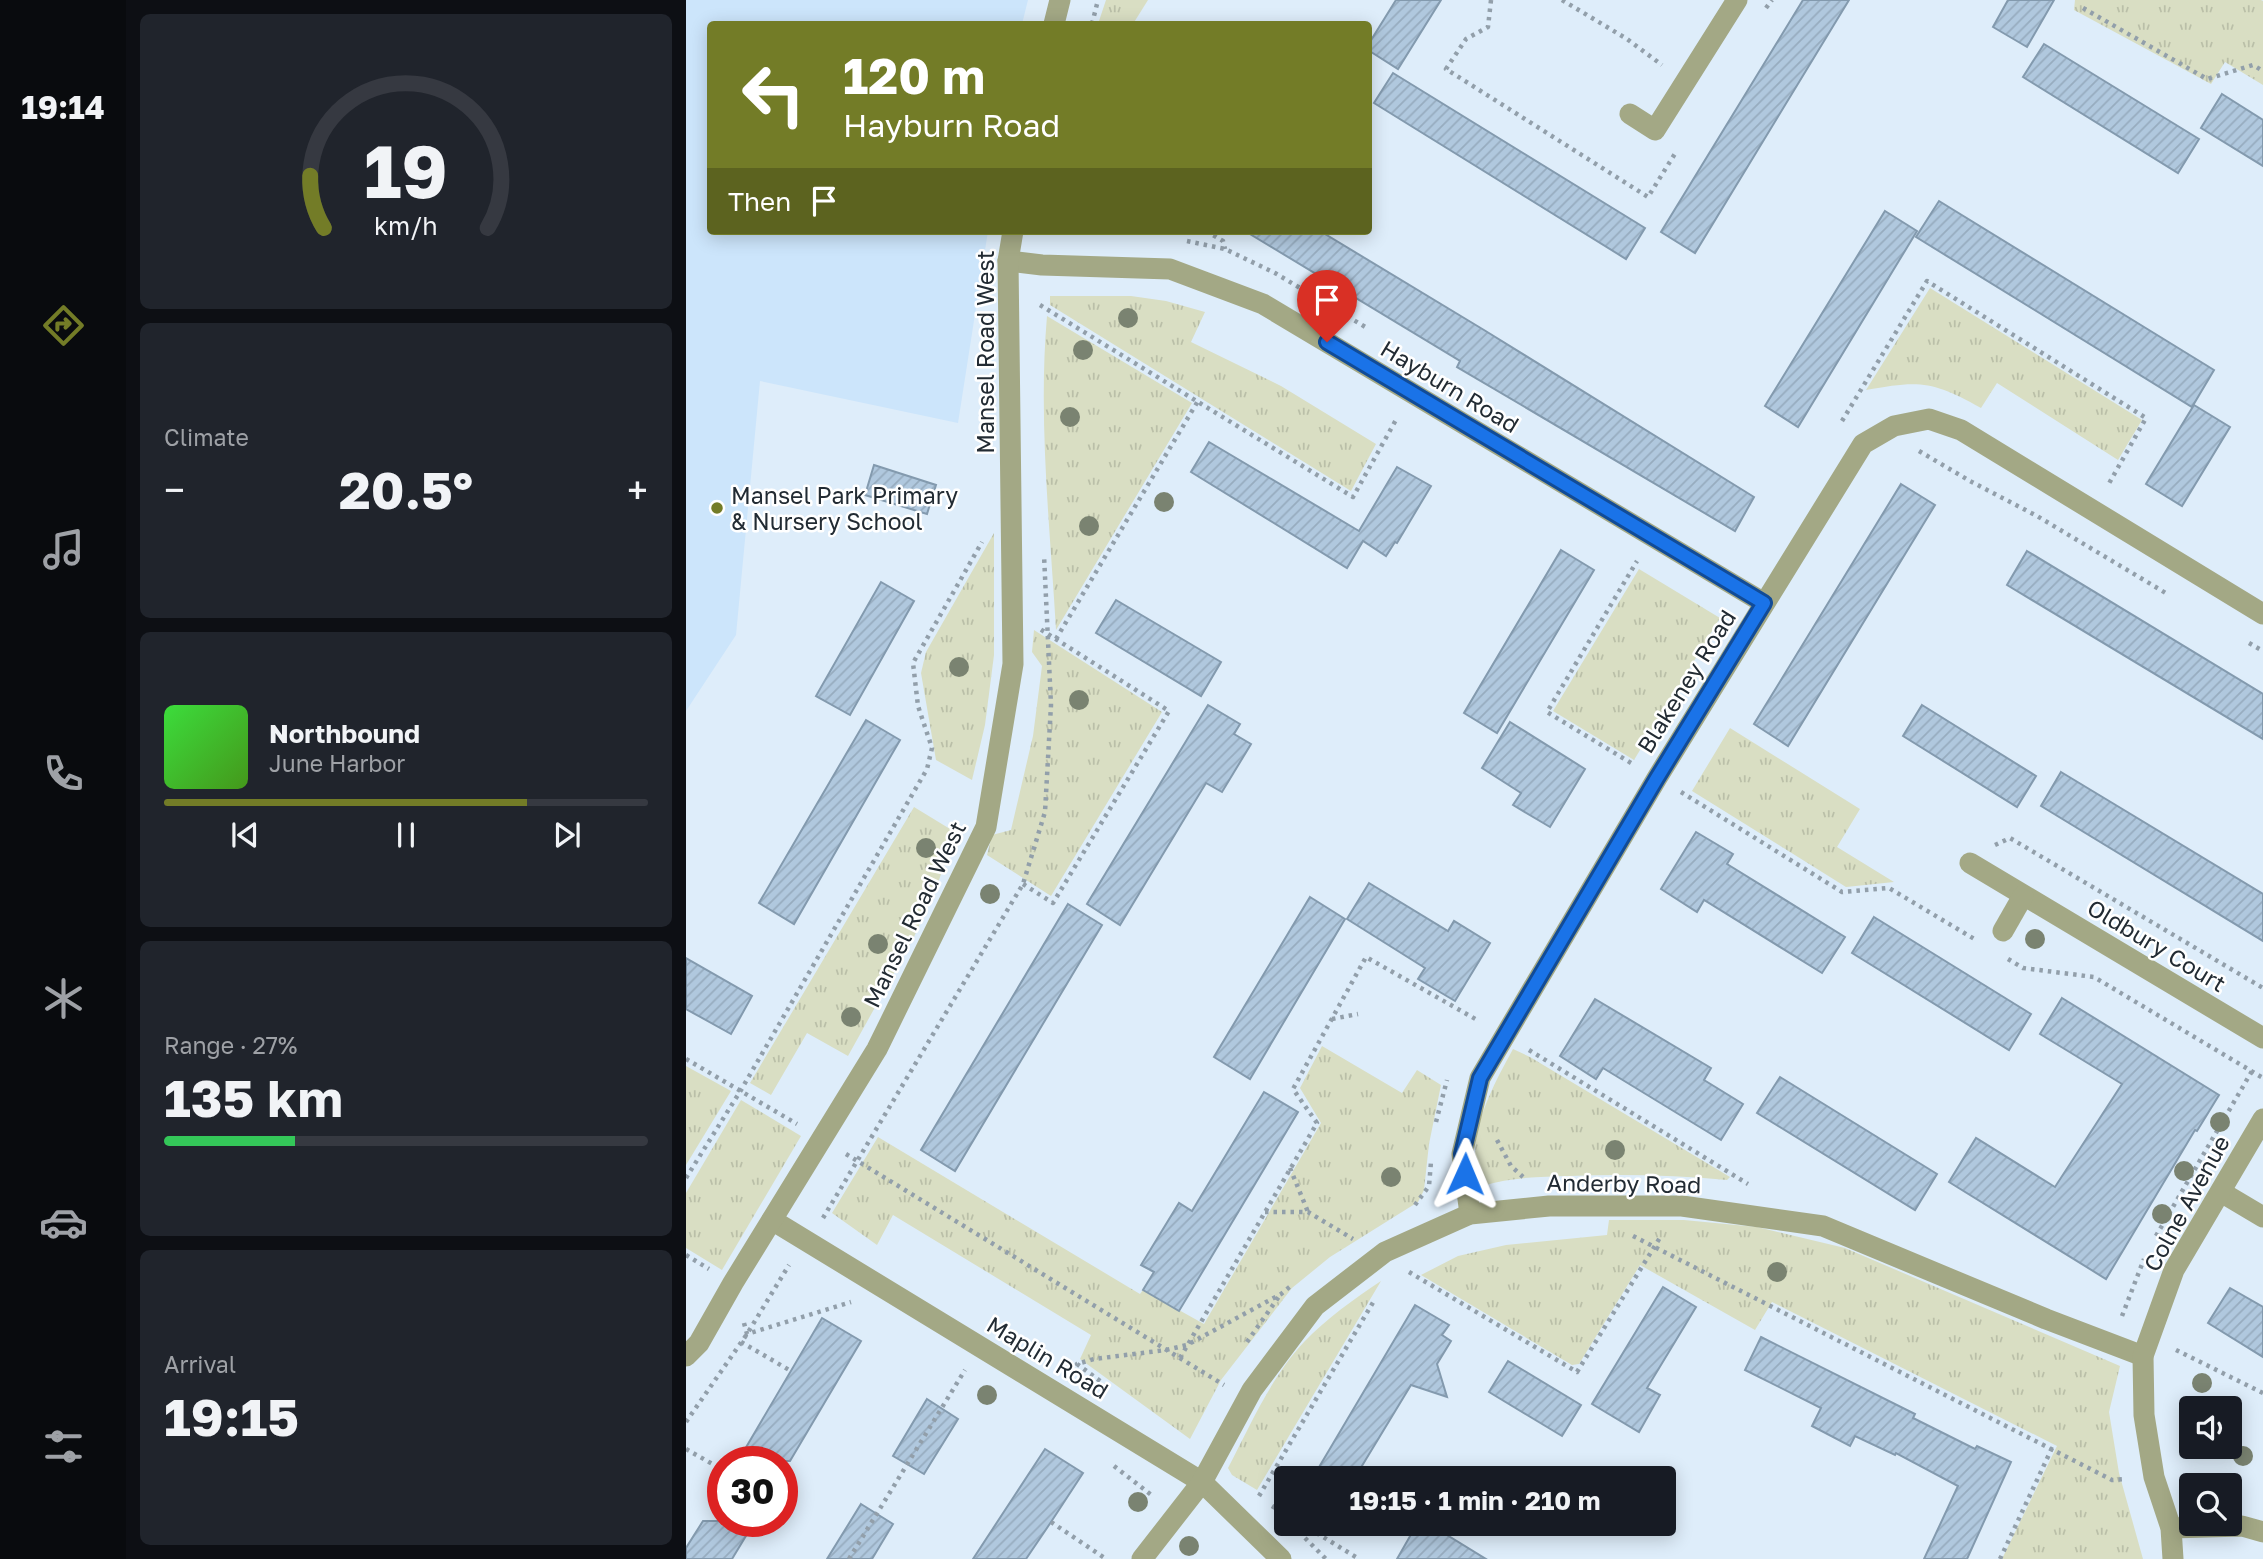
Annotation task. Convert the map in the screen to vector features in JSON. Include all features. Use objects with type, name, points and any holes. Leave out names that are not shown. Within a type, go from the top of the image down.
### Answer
[{"type":"street","points":[[1055,21],[1060,0]]},
{"type":"street","points":[[1630,114],[1655,130],[1737,0]]},
{"type":"street","name":"Mansel Road West","points":[[686,1356],[699,1343],[877,1049],[986,827],[1013,664],[1007,261],[1012,235]]},
{"type":"street","name":"Hayburn Road","points":[[1007,261],[1042,265],[1170,269],[1264,304],[1764,603]]},
{"type":"street","name":"Blakeney Road","points":[[1470,1214],[1462,1154],[1480,1078],[1657,778],[1863,444],[1894,426],[1929,419],[1961,430],[2263,614]]},
{"type":"street","name":"Oldbury Court","points":[[1970,863],[2263,1038]]},
{"type":"street","points":[[2003,931],[2023,896]]},
{"type":"street","name":"Colne Avenue","points":[[2173,1559],[2171,1528],[2154,1477],[2144,1415],[2143,1356],[2174,1270],[2263,1119]]},
{"type":"street","points":[[2221,1192],[2263,1216]]},
{"type":"street","name":"Anderby Road","points":[[1142,1559],[1206,1475],[1247,1399],[1315,1306],[1381,1255],[1470,1214],[1549,1206],[1682,1206],[1823,1226],[2046,1319],[2143,1356]]},
{"type":"street","name":"Maplin Road","points":[[772,1220],[1206,1475],[1280,1559]]},
{"type":"street","points":[[2171,1528],[2242,1525],[2263,1532]]},
{"type":"path","points":[[1093,21],[1098,0]]},
{"type":"path","points":[[1562,0],[1627,38],[1664,66]]},
{"type":"path","points":[[2083,8],[2207,79],[2253,65],[2263,71]]},
{"type":"path","points":[[1213,235],[1223,241],[1225,249]]},
{"type":"path","points":[[1040,306],[1353,497],[1412,393]]},
{"type":"path","points":[[1056,639],[1198,401]]},
{"type":"path","points":[[1906,451],[1918,450],[2037,516],[2176,599]]},
{"type":"path","points":[[686,1178],[741,1090],[927,769],[932,748],[918,706],[913,663],[985,536]]},
{"type":"path","points":[[1626,774],[1633,764],[1547,712],[1651,536]]},
{"type":"path","points":[[686,1422],[747,1334],[792,1259],[808,1242],[1023,884],[1053,903],[1169,711],[1013,611]]},
{"type":"path","points":[[2243,639],[2263,651]]},
{"type":"path","points":[[1685,781],[1679,791],[1842,892],[1889,888],[1980,943]]},
{"type":"path","points":[[1970,863],[1984,851],[2010,838],[2263,988]]},
{"type":"path","points":[[2002,956],[2023,968],[2094,977],[2263,1078]]},
{"type":"path","points":[[1180,1358],[1317,1123],[1293,1089],[1366,957],[1505,1035]]},
{"type":"path","points":[[1471,1032],[1485,1009]]},
{"type":"path","points":[[1332,1019],[1358,1014]]},
{"type":"path","points":[[1526,1048],[1531,1039]]},
{"type":"path","points":[[686,1059],[1247,1399]]},
{"type":"path","points":[[1435,1134],[1448,1077]]},
{"type":"path","points":[[1496,1136],[1511,1166],[1529,1180]]},
{"type":"path","points":[[1413,1208],[1429,1186],[1432,1156]]},
{"type":"path","points":[[1290,1168],[1308,1212]]},
{"type":"path","points":[[1399,1277],[1407,1271],[1577,1372],[1682,1206]]},
{"type":"path","points":[[1265,1212],[1308,1212],[1381,1255]]},
{"type":"path","points":[[1340,1247],[1364,1232]]},
{"type":"path","points":[[1630,1235],[2112,1480],[2154,1477]]},
{"type":"path","points":[[686,1255],[733,1283],[747,1334]]},
{"type":"path","points":[[1117,1393],[1077,1364],[1186,1345],[1281,1294],[1298,1279]]},
{"type":"path","points":[[1258,1498],[1382,1288]]},
{"type":"path","points":[[747,1334],[851,1302],[862,1309]]},
{"type":"path","points":[[2173,1362],[2176,1340]]},
{"type":"path","points":[[741,1342],[790,1371]]},
{"type":"path","points":[[2174,1349],[2263,1393]]},
{"type":"path","points":[[954,1362],[977,1376]]},
{"type":"path","points":[[849,1559],[966,1369]]},
{"type":"path","points":[[2000,1559],[2052,1448]]},
{"type":"path","points":[[686,1449],[707,1461]]},
{"type":"path","points":[[1113,1465],[1177,1515]]},
{"type":"path","points":[[1206,1475],[1274,1508]]},
{"type":"path","points":[[1051,1522],[1106,1559]]},
{"type":"path","points":[[1303,1536],[1326,1559]]},
{"type":"path","points":[[1321,1536],[1359,1559]]},
{"type":"shaded area","points":[[686,0],[1028,0],[1023,21],[707,21],[707,235],[987,235],[958,423],[760,381],[736,635],[686,711]]},
{"type":"green space","points":[[1106,0],[1148,0],[1135,21],[1099,21]]},
{"type":"green space","points":[[2075,0],[2261,0],[2263,85],[2225,62],[2211,84],[2074,10]]},
{"type":"green space","points":[[1930,288],[2142,420],[2118,460],[1997,383],[1981,408],[1950,392],[1926,385],[1900,385],[1866,390]]},
{"type":"green space","points":[[1050,296],[1131,296],[1166,301],[1205,312],[1191,342],[1281,386],[1376,444],[1351,491],[1050,305]]},
{"type":"green space","points":[[1047,316],[1192,403],[1056,630],[1044,434]]},
{"type":"green space","points":[[994,533],[994,655],[985,725],[972,780],[936,760],[921,673],[926,652]]},
{"type":"green space","points":[[1639,569],[1720,618],[1634,760],[1553,711]]},
{"type":"green space","points":[[1034,630],[1162,712],[1051,896],[987,855],[992,835],[1011,830],[1033,736],[1042,666],[1032,652]]},
{"type":"green space","points":[[1730,728],[1860,809],[1837,847],[1894,882],[1846,887],[1692,791]]},
{"type":"green space","points":[[914,807],[955,832],[938,883],[914,937],[848,1056],[807,1033],[771,1095],[750,1083]]},
{"type":"green space","points":[[1322,1046],[1402,1093],[1417,1070],[1441,1085],[1429,1144],[1424,1190],[1418,1202],[1330,1257],[1292,1288],[1221,1380],[1190,1439],[1080,1359],[1091,1335],[893,1215],[877,1245],[832,1213],[878,1137],[1140,1294],[1143,1290],[1204,1324],[1321,1123],[1300,1088]]},
{"type":"green space","points":[[1513,1049],[1730,1177],[1727,1180],[1648,1175],[1547,1177],[1514,1179],[1483,1186],[1477,1170],[1477,1134],[1489,1098]]},
{"type":"green space","points":[[686,1066],[731,1091],[686,1165]]},
{"type":"green space","points":[[741,1100],[801,1136],[722,1270],[686,1248],[686,1193]]},
{"type":"green space","points":[[1609,1220],[1684,1220],[1757,1227],[1845,1248],[2120,1366],[2109,1412],[2119,1473],[2143,1559],[2002,1559],[2057,1446],[1772,1302],[1755,1330],[1640,1265],[1579,1364],[1572,1365],[1421,1275],[1458,1256],[1506,1245],[1607,1235]]},
{"type":"green space","points":[[1381,1281],[1257,1490],[1232,1475],[1228,1468],[1262,1402],[1292,1356],[1331,1317]]},
{"type":"building","points":[[1396,0],[1441,0],[1398,69],[1372,53],[1372,39]]},
{"type":"building","points":[[1803,0],[1849,0],[1695,253],[1661,232]]},
{"type":"building","points":[[2008,0],[2054,0],[2027,47],[1993,27]]},
{"type":"building","points":[[2044,44],[2199,139],[2178,173],[2023,77]]},
{"type":"building","points":[[1393,73],[1645,228],[1626,259],[1374,103]]},
{"type":"building","points":[[2222,94],[2263,120],[2263,166],[2201,128]]},
{"type":"building","points":[[1939,201],[2214,370],[2192,407],[1916,237]]},
{"type":"building","points":[[1885,211],[1917,231],[1798,427],[1765,406]]},
{"type":"building","points":[[1252,235],[1327,235],[1754,497],[1735,531],[1457,367],[1460,361]]},
{"type":"building","points":[[2194,405],[2230,427],[2182,506],[2146,484]]},
{"type":"building","points":[[1209,442],[1359,531],[1397,467],[1431,486],[1397,543],[1395,542],[1386,556],[1363,541],[1347,568],[1191,472]]},
{"type":"building","points":[[874,465],[936,485],[927,514],[865,495]]},
{"type":"building","points":[[1901,484],[1935,505],[1788,746],[1754,724]]},
{"type":"building","points":[[1561,550],[1594,570],[1497,733],[1464,713]]},
{"type":"building","points":[[2027,551],[2263,694],[2263,739],[2007,585]]},
{"type":"building","points":[[881,582],[914,601],[850,715],[816,696]]},
{"type":"building","points":[[1116,600],[1221,662],[1201,696],[1096,633]]},
{"type":"building","points":[[1208,705],[1240,724],[1234,734],[1251,744],[1222,792],[1206,783],[1120,925],[1087,904]]},
{"type":"building","points":[[1922,705],[2036,776],[2017,807],[1903,736]]},
{"type":"building","points":[[866,720],[900,740],[794,924],[759,903]]},
{"type":"building","points":[[1510,722],[1585,769],[1550,827],[1513,805],[1521,793],[1482,768]]},
{"type":"building","points":[[2061,772],[2263,894],[2263,941],[2041,806]]},
{"type":"building","points":[[1696,832],[1733,854],[1727,864],[1845,937],[1822,973],[1704,900],[1697,912],[1661,889]]},
{"type":"building","points":[[1369,883],[1448,931],[1454,921],[1490,943],[1455,1001],[1418,979],[1425,968],[1347,919]]},
{"type":"building","points":[[1310,897],[1345,919],[1250,1079],[1214,1057]]},
{"type":"building","points":[[1068,904],[1102,925],[955,1171],[921,1150]]},
{"type":"building","points":[[1874,917],[2031,1014],[2009,1050],[1852,953]]},
{"type":"building","points":[[686,958],[752,996],[731,1034],[686,1009]]},
{"type":"building","points":[[2062,998],[2219,1095],[2197,1131],[2195,1130],[2106,1279],[1949,1182],[1976,1138],[2055,1187],[2122,1084],[2040,1034]]},
{"type":"building","points":[[1595,999],[1711,1068],[1704,1080],[1743,1104],[1721,1140],[1603,1068],[1596,1079],[1560,1056]]},
{"type":"building","points":[[1780,1077],[1937,1174],[1915,1210],[1757,1113]]},
{"type":"building","points":[[1264,1092],[1298,1112],[1179,1311],[1143,1290],[1154,1272],[1141,1265],[1179,1203],[1192,1211]]},
{"type":"building","points":[[1663,1287],[1696,1307],[1647,1388],[1660,1395],[1639,1432],[1592,1404]]},
{"type":"building","points":[[2230,1288],[2263,1307],[2263,1357],[2208,1323]]},
{"type":"building","points":[[1415,1305],[1449,1325],[1442,1335],[1451,1341],[1437,1364],[1447,1397],[1411,1385],[1362,1466],[1320,1466]]},
{"type":"building","points":[[822,1318],[861,1341],[798,1447],[747,1446]]},
{"type":"building","points":[[1761,1337],[1915,1414],[1913,1418],[1975,1449],[1977,1446],[2011,1462],[1967,1559],[1924,1559],[1958,1486],[1896,1453],[1895,1455],[1855,1436],[1850,1446],[1812,1426],[1821,1408],[1745,1370]]},
{"type":"building","points":[[1508,1361],[1581,1405],[1562,1436],[1489,1392]]},
{"type":"building","points":[[927,1399],[958,1419],[924,1474],[893,1456]]},
{"type":"building","points":[[1045,1449],[1083,1473],[1051,1522],[1026,1559],[973,1559]]},
{"type":"building","points":[[861,1504],[893,1524],[872,1559],[827,1559]]},
{"type":"building","points":[[703,1521],[707,1521],[707,1537],[745,1537],[732,1559],[686,1559],[686,1548]]},
{"type":"building","points":[[1410,1536],[1449,1536],[1486,1559],[1397,1559]]},
{"type":"place","name":"Mansel Park Primary & Nursery School","points":[[717,508]]},
{"type":"route","points":[[1327,342],[1764,603],[1480,1078],[1462,1154],[1465,1174]]}]
